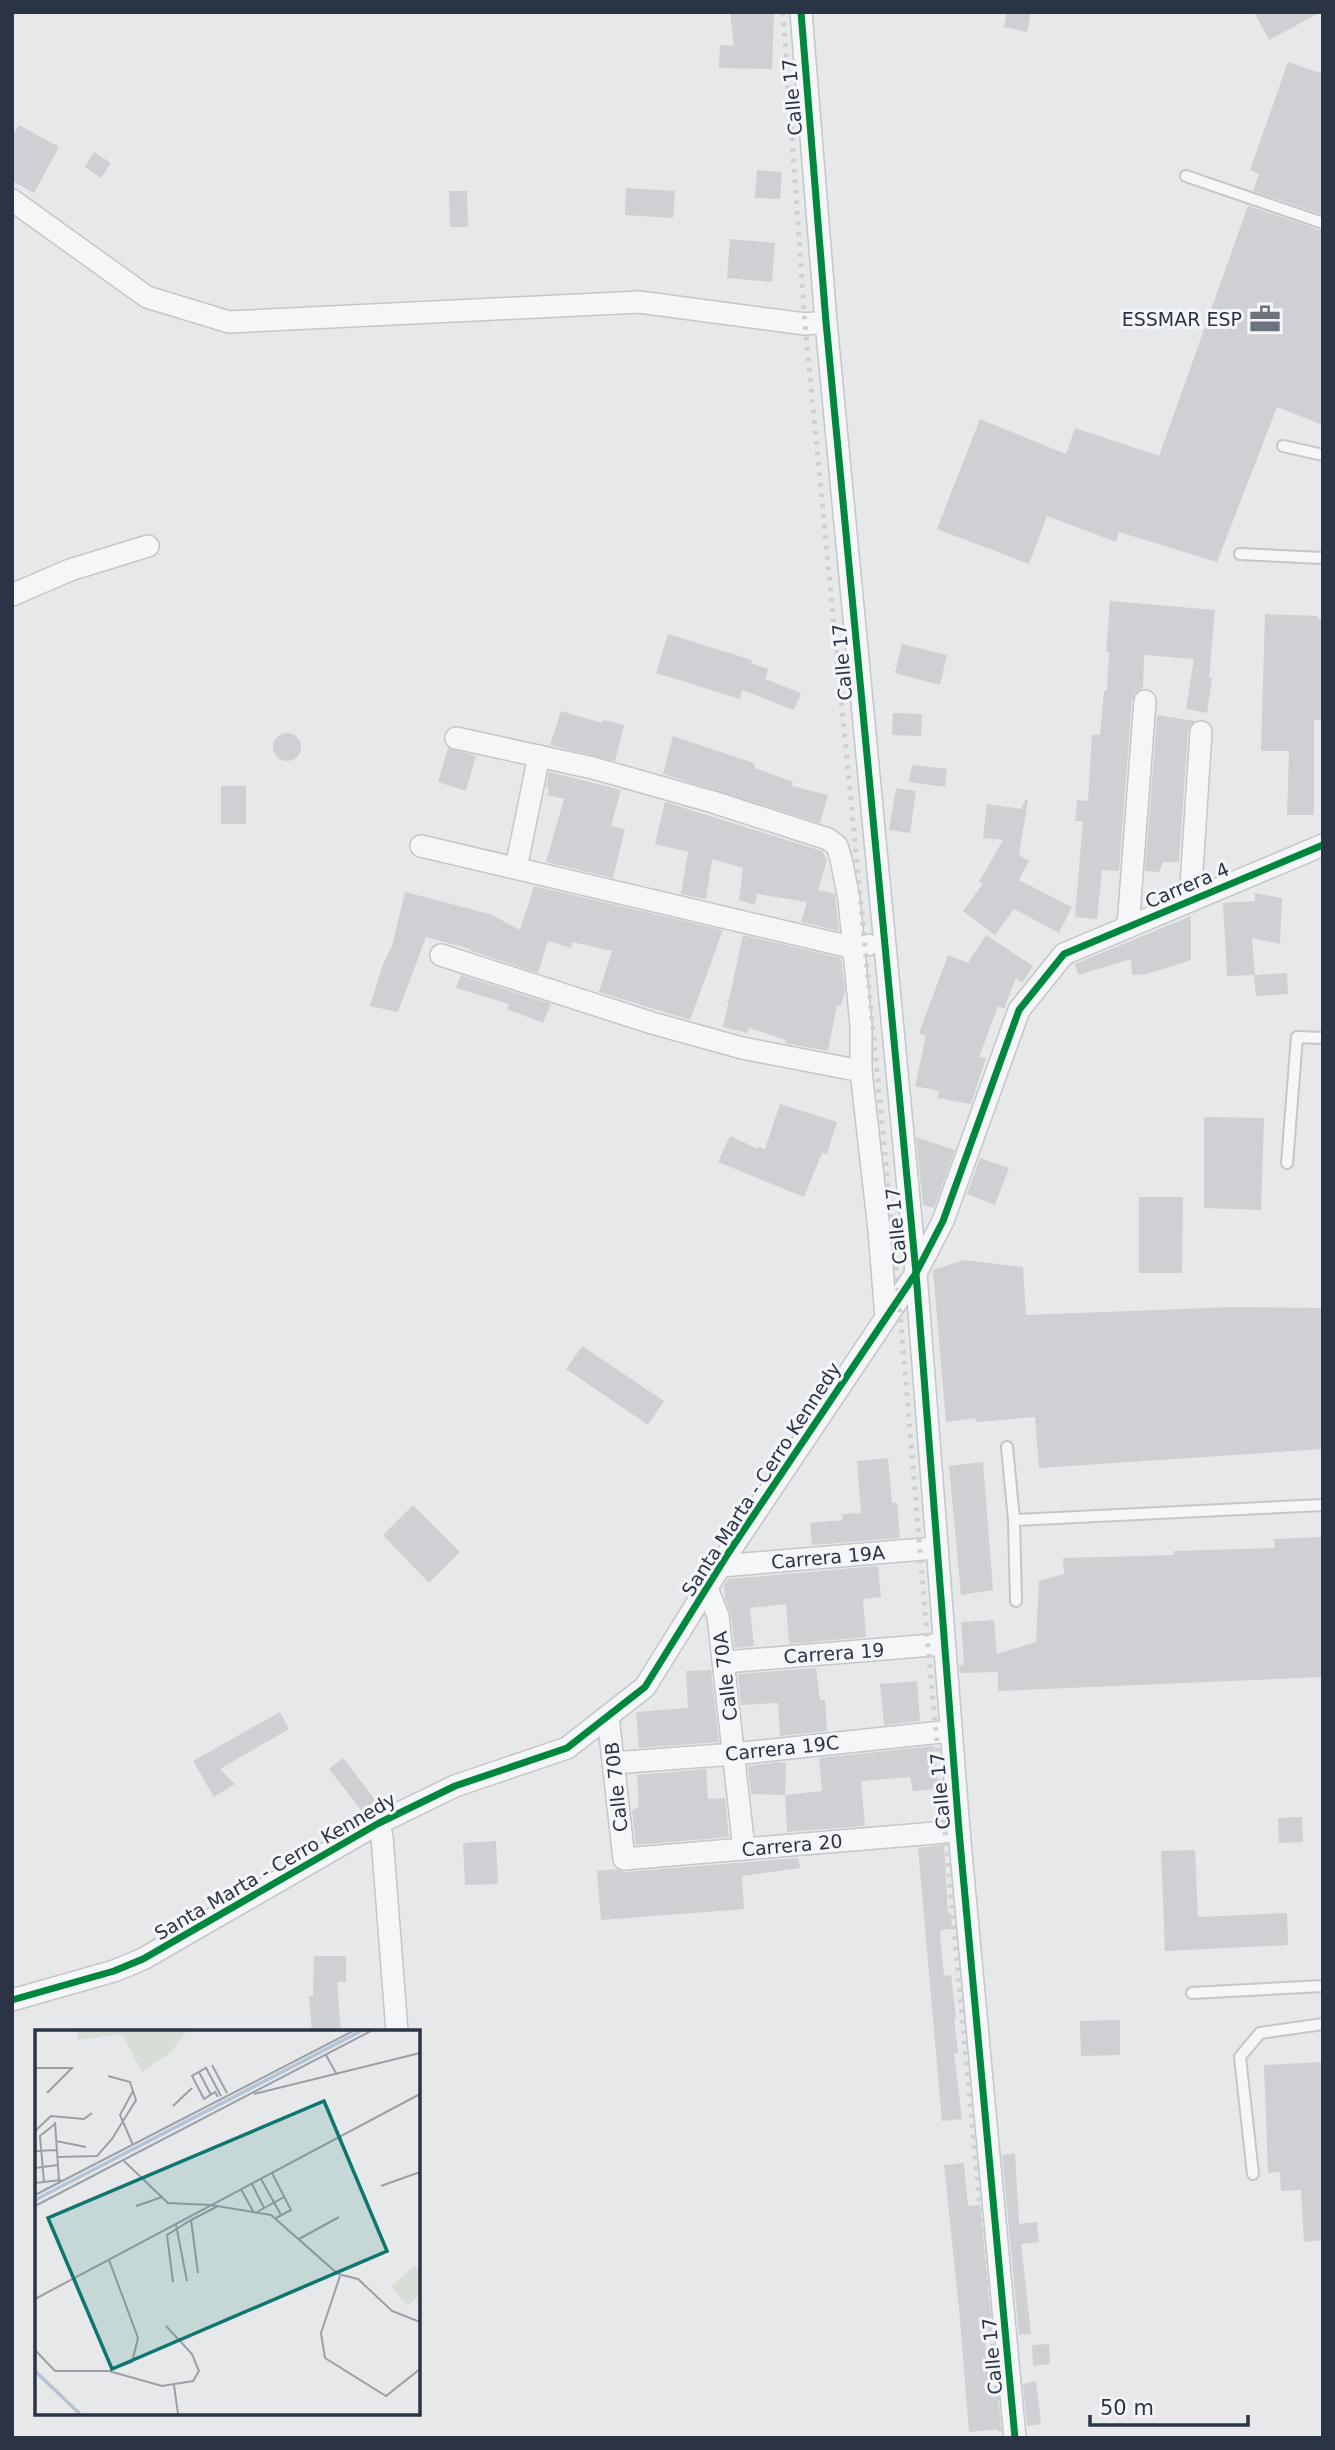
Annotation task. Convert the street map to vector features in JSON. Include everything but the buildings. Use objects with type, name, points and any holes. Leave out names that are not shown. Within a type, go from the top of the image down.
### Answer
[{"type":"street","name":"Calle 17","points":[[801,12],[826,322],[916,1273],[951,1731],[1015,2438]]},
{"type":"street","points":[[12,200],[147,297],[229,322],[639,302],[805,324],[826,322]]},
{"type":"street","points":[[12,595],[70,570],[148,546]]},
{"type":"street","points":[[1128,927],[1145,701]]},
{"type":"street","points":[[1190,901],[1201,732]]},
{"type":"street","points":[[456,738],[593,768],[687,794],[828,839],[836,846],[849,898],[861,1025],[861,1072],[886,1318]]},
{"type":"street","points":[[516,868],[539,756]]},
{"type":"street","name":"Carrera 4","points":[[1064,954],[1323,845]]},
{"type":"street","points":[[421,846],[846,946],[883,942]]},
{"type":"street","name":"Santa Marta - Cerro Kennedy","points":[[12,2000],[114,1971],[143,1959],[379,1823],[456,1786],[567,1748],[645,1687],[721,1566],[916,1273],[943,1221],[1019,1010],[1064,954]]},
{"type":"street","points":[[441,955],[729,1045],[861,1072]]},
{"type":"street","name":"Carrera 19A","points":[[721,1566],[936,1548]]},
{"type":"street","name":"Calle 70A","points":[[707,1588],[718,1616],[744,1849]]},
{"type":"street","name":"Carrera 19","points":[[724,1662],[944,1644]]},
{"type":"street","name":"Calle 70B","points":[[608,1716],[624,1859]]},
{"type":"street","name":"Carrera 19C","points":[[613,1763],[734,1754],[951,1731]]},
{"type":"street","points":[[379,1823],[397,2030]]},
{"type":"street","name":"Carrera 20","points":[[624,1859],[960,1830]]},
{"type":"lane","points":[[1186,176],[1323,223]]},
{"type":"lane","points":[[1283,446],[1323,455]]},
{"type":"lane","points":[[1240,554],[1323,558]]},
{"type":"lane","points":[[1287,1163],[1297,1037],[1323,1038]]},
{"type":"lane","points":[[1007,1447],[1014,1520],[1016,1601]]},
{"type":"lane","points":[[1014,1520],[1323,1505]]},
{"type":"lane","points":[[1192,1993],[1323,1986]]},
{"type":"lane","points":[[1253,2174],[1240,2057],[1261,2033],[1323,2024]]},
{"type":"railway","points":[[783,12],[805,324],[899,1300],[1001,2438]]},
{"type":"cycle path","points":[[801,12],[826,322],[916,1273],[959,1831],[1015,2438]]},
{"type":"cycle path","points":[[12,2000],[114,1971],[143,1959],[379,1823],[455,1786],[567,1748],[645,1687],[729,1552],[916,1273],[943,1221],[1019,1010],[1064,954],[1323,845]]},
{"type":"place","name":"ESSMAR ESP","points":[[1265,319]]}]
